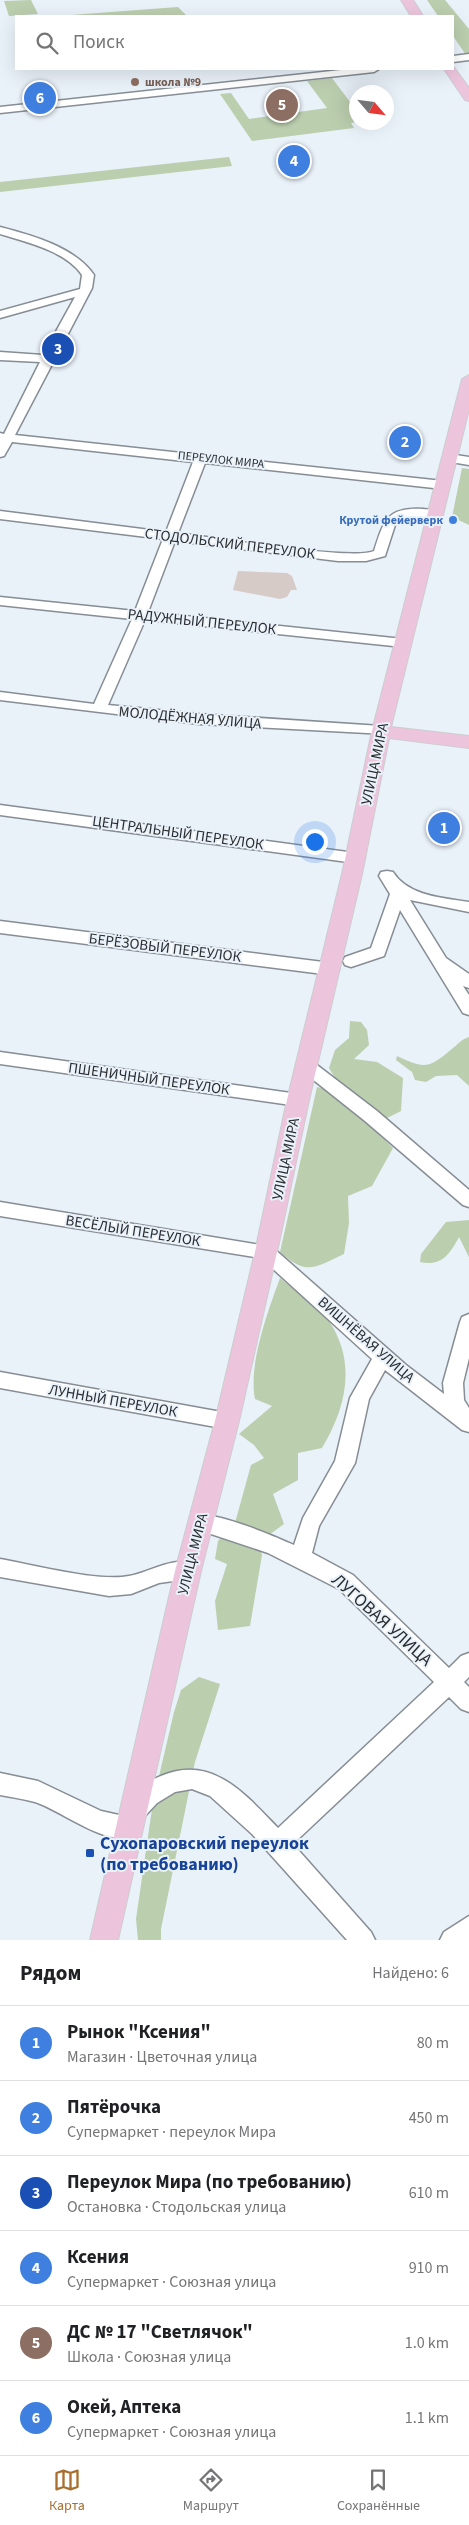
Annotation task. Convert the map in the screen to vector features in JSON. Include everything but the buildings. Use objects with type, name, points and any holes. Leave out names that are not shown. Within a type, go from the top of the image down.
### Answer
[{"type":"main road","points":[[407,0],[416,15]]},
{"type":"main road","points":[[451,70],[469,97]]},
{"type":"main road","name":"УЛИЦА МИРА","points":[[104,1940],[188,1571],[266,1252],[298,1100],[331,969],[381,731],[469,379]]},
{"type":"main road","points":[[381,731],[469,742]]},
{"type":"street","points":[[454,59],[469,57]]},
{"type":"street","points":[[0,110],[365,70]]},
{"type":"street","points":[[0,230],[66,256],[86,271],[88,278],[84,291],[4,438],[0,453]]},
{"type":"street","points":[[0,241],[18,236]]},
{"type":"street","points":[[0,315],[84,291]]},
{"type":"street","points":[[0,356],[46,359]]},
{"type":"street","name":"ПЕРЕУЛОК МИРА","points":[[4,438],[202,457],[443,485]]},
{"type":"street","points":[[99,710],[140,616],[202,457]]},
{"type":"street","points":[[449,458],[469,461]]},
{"type":"street","name":"СТОДОЛЬСКИЙ ПЕРЕУЛОК","points":[[0,515],[338,557],[359,557],[375,556],[380,552],[390,524],[398,515],[435,514]]},
{"type":"street","name":"РАДУЖНЫЙ ПЕРЕУЛОК","points":[[0,601],[403,643]]},
{"type":"street","name":"МОЛОДЁЖНАЯ УЛИЦА","points":[[0,696],[99,710],[266,725],[381,731]]},
{"type":"street","name":"ЦЕНТРАЛЬНЫЙ ПЕРЕУЛОК","points":[[0,810],[355,858]]},
{"type":"street","points":[[393,886],[409,895],[428,901],[469,907]]},
{"type":"street","points":[[393,886],[469,1009]]},
{"type":"street","points":[[351,960],[378,952],[393,886]]},
{"type":"street","name":"БЕРЁЗОВЫЙ ПЕРЕУЛОК","points":[[0,927],[331,969]]},
{"type":"street","points":[[435,956],[469,982]]},
{"type":"street","name":"ПШЕНИЧНЫЙ ПЕРЕУЛОК","points":[[0,1058],[298,1100]]},
{"type":"street","points":[[307,1066],[371,1116],[469,1200]]},
{"type":"street","name":"ВЕСЁЛЫЙ ПЕРЕУЛОК","points":[[0,1209],[266,1252]]},
{"type":"street","name":"ВИШНЁВАЯ УЛИЦА","points":[[266,1252],[383,1357],[469,1423]]},
{"type":"street","points":[[469,1322],[453,1384],[454,1401],[460,1413],[469,1423]]},
{"type":"street","points":[[300,1557],[310,1524],[345,1463],[360,1398],[383,1357]]},
{"type":"street","name":"ЛУННЫЙ ПЕРЕУЛОК","points":[[0,1380],[226,1421]]},
{"type":"street","name":"ЛУГОВАЯ УЛИЦА","points":[[200,1522],[269,1544],[300,1557],[346,1582],[469,1702]]},
{"type":"street","points":[[0,1568],[109,1586],[131,1584],[158,1574],[188,1571]]},
{"type":"street","points":[[276,1845],[469,1664]]},
{"type":"street","points":[[0,1784],[38,1792],[99,1822],[131,1820],[148,1794],[166,1784],[184,1778],[203,1780],[221,1791],[276,1845],[363,1940]]},
{"type":"street","points":[[452,1940],[469,1928]]},
{"type":"street","points":[[452,1940],[469,1935]]},
{"type":"green space","points":[[31,0],[38,14],[9,16],[4,1]]},
{"type":"green space","points":[[427,0],[445,0],[469,29],[469,55],[466,55],[454,37],[454,15],[437,15]]},
{"type":"green space","points":[[178,7],[186,15],[71,15]]},
{"type":"green space","points":[[332,78],[349,101],[349,129],[252,141],[220,94],[231,93],[249,119],[327,108],[307,81]]},
{"type":"green space","points":[[229,157],[232,166],[0,192],[0,182]]},
{"type":"green space","points":[[462,468],[469,469],[469,525],[452,517]]},
{"type":"green space","points":[[350,1021],[361,1022],[367,1030],[369,1045],[354,1059],[377,1062],[403,1078],[401,1111],[387,1118],[338,1083],[329,1068],[335,1050],[349,1038]]},
{"type":"green space","points":[[469,1037],[469,1086],[457,1075],[436,1076],[426,1082],[415,1080],[412,1072],[396,1060],[397,1056],[420,1065],[426,1065],[438,1060],[462,1040]]},
{"type":"green space","points":[[317,1087],[334,1091],[393,1148],[372,1186],[348,1196],[349,1223],[344,1254],[318,1266],[304,1267],[289,1260],[280,1252]]},
{"type":"green space","points":[[469,1220],[469,1257],[459,1237],[444,1258],[434,1263],[420,1262],[421,1254],[446,1222]]},
{"type":"green space","points":[[280,1278],[313,1304],[329,1321],[338,1337],[343,1353],[345,1385],[337,1417],[322,1448],[298,1453],[298,1480],[273,1494],[284,1524],[269,1535],[257,1538],[262,1555],[250,1626],[218,1630],[215,1601],[227,1564],[215,1559],[218,1541],[235,1523],[251,1465],[264,1458],[254,1445],[239,1434],[272,1406],[255,1399],[254,1370],[260,1338]]},
{"type":"green space","points":[[199,1677],[220,1684],[195,1762],[161,1929],[161,1940],[138,1940],[136,1919],[153,1802],[181,1690]]},
{"type":"place","name":"школа №9","points":[[135,82]]},
{"type":"place","name":"Окей, Аптека","points":[[40,98]]},
{"type":"place","name":"ДС № 17 \"Светлячок\"","points":[[282,105]]},
{"type":"place","name":"Ксения","points":[[294,161]]},
{"type":"place","name":"Переулок Мира (по требованию)","points":[[58,349]]},
{"type":"place","name":"Пятёрочка","points":[[405,442]]},
{"type":"place","name":"Крутой фейерверк","points":[[453,520]]},
{"type":"place","name":"Рынок \"Ксения\"","points":[[444,828]]},
{"type":"place","name":"Сухопаровский переулок (по требованию)","points":[[90,1853]]}]
